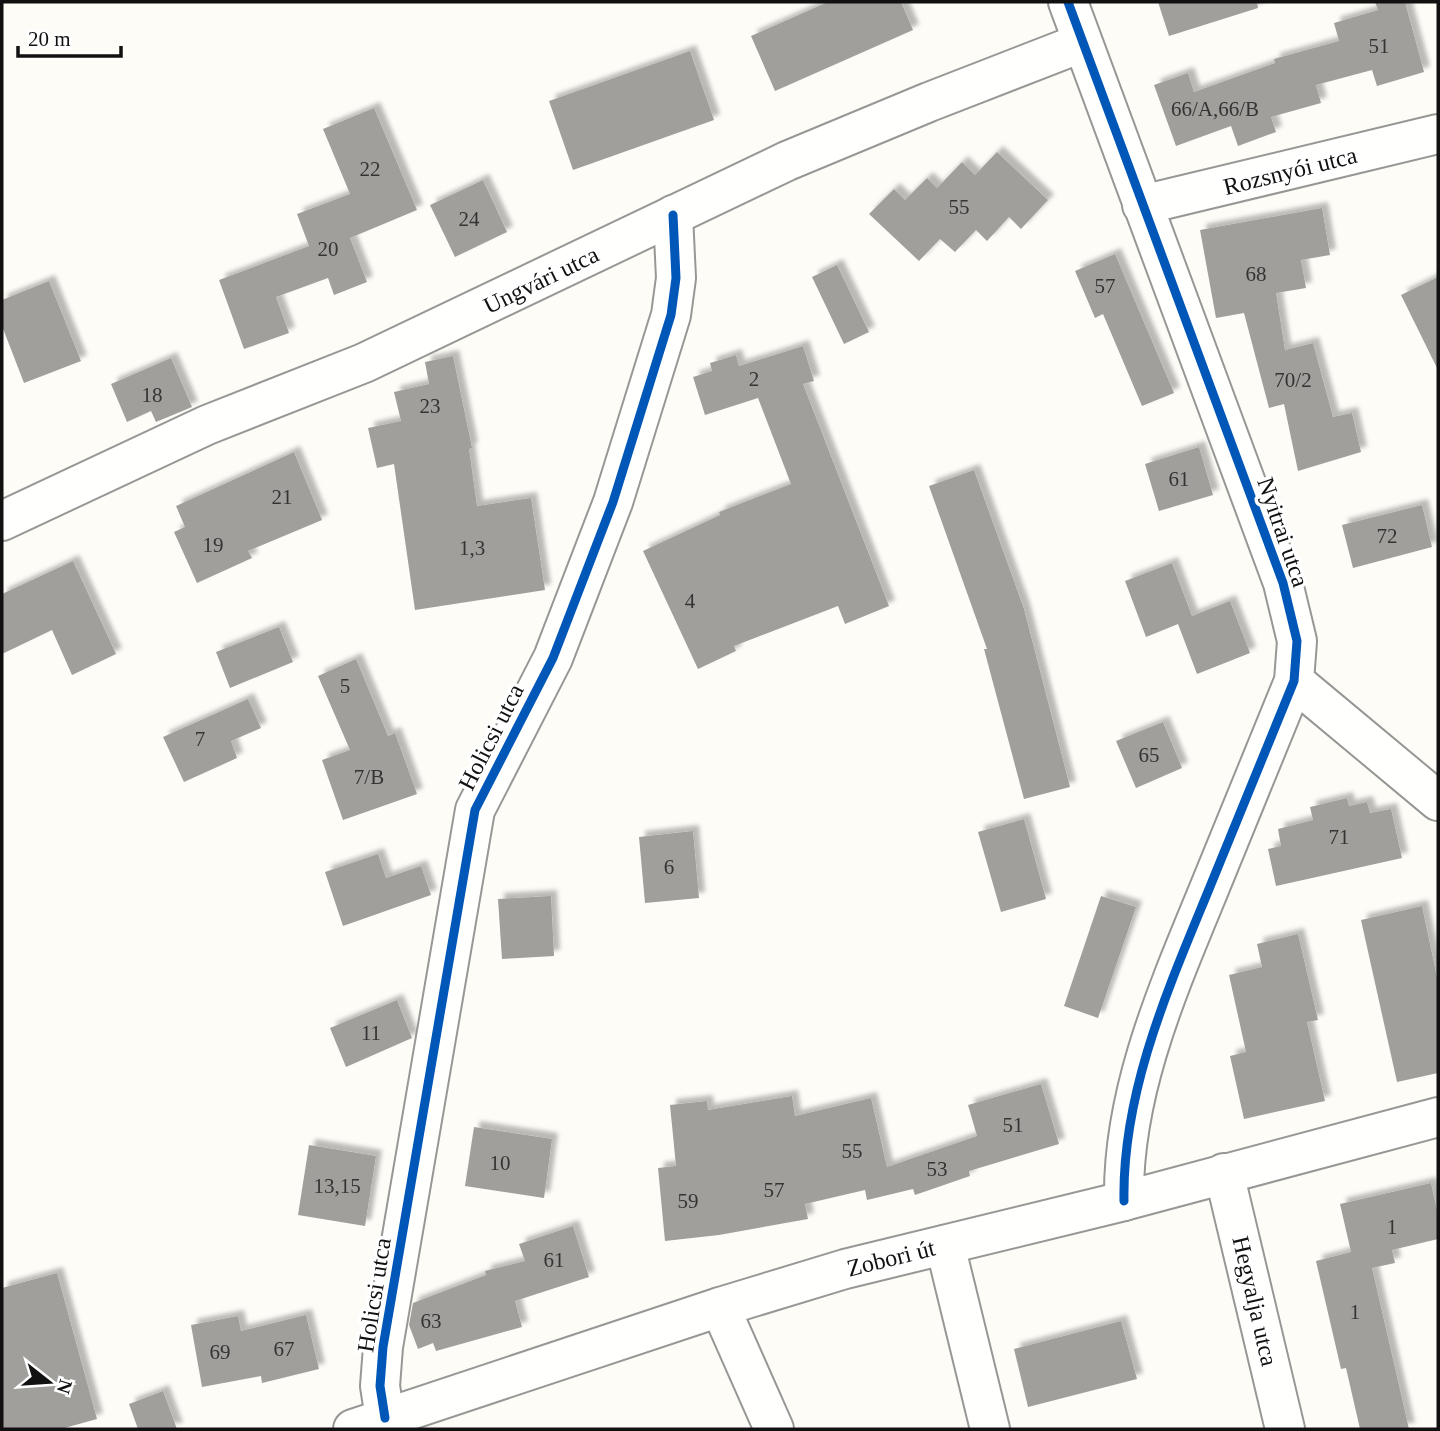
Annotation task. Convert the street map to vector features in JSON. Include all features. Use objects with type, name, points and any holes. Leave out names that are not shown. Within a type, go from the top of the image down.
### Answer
[{"type":"street","name":"Nyitrai utca","points":[[1068,2],[1283,583],[1297,641],[1294,681],[1178,964],[1138,1085],[1124,1160],[1124,1201]]},
{"type":"street","name":"Ungvári utca","points":[[2,521],[207,425],[364,363],[788,161],[1081,43]]},
{"type":"street","name":"Rozsnyói utca","points":[[1142,205],[1438,134]]},
{"type":"street","name":"Holicsi utca","points":[[395,1421],[380,1386],[383,1348],[475,810],[553,658],[613,502],[671,315],[676,278],[673,215]]},
{"type":"street","points":[[1294,681],[1438,801]]},
{"type":"street","name":"Zobori út","points":[[395,1421],[720,1307],[845,1269],[1124,1201],[1438,1117]]},
{"type":"street","name":"Hegyalja utca","points":[[1224,1173],[1285,1429]]},
{"type":"street","points":[[945,1245],[990,1429]]},
{"type":"street","points":[[720,1307],[774,1429]]},
{"type":"building","points":[[828,2],[901,2],[913,30],[775,91],[751,36]]},
{"type":"building","points":[[1158,2],[1257,2],[1258,8],[1169,36]]},
{"type":"building","points":[[1375,2],[1405,2],[1424,72],[1377,86],[1372,70],[1316,85],[1321,103],[1271,117],[1276,132],[1238,146],[1231,126],[1176,146],[1154,85],[1188,73],[1194,92],[1275,63],[1274,59],[1339,41],[1334,23],[1378,10]]},
{"type":"building","points":[[690,51],[714,120],[573,170],[549,101]]},
{"type":"building","points":[[374,108],[417,210],[350,238],[367,282],[334,295],[328,278],[276,297],[289,333],[244,349],[219,280],[309,246],[297,214],[350,194],[323,129]]},
{"type":"building","points":[[997,152],[1048,200],[1021,229],[1009,217],[987,241],[976,230],[955,252],[940,239],[919,261],[869,214],[894,189],[905,200],[927,178],[937,188],[962,162],[975,175]]},
{"type":"building","points":[[483,180],[507,232],[455,257],[430,205]]},
{"type":"building","points":[[1322,208],[1330,255],[1301,260],[1306,288],[1276,293],[1285,350],[1313,343],[1333,417],[1352,413],[1361,452],[1298,471],[1284,404],[1269,408],[1244,313],[1216,318],[1200,230]]},
{"type":"building","points":[[1115,254],[1174,393],[1142,406],[1103,314],[1095,318],[1075,271]]},
{"type":"building","points":[[837,265],[869,332],[844,344],[812,277]]},
{"type":"building","points":[[1438,277],[1438,370],[1401,295]]},
{"type":"building","points":[[49,281],[81,361],[24,383],[2,326],[2,300]]},
{"type":"building","points":[[803,346],[814,381],[803,384],[889,606],[845,624],[838,606],[734,646],[736,651],[698,669],[643,551],[720,515],[719,512],[791,484],[758,398],[705,415],[693,377],[712,371],[710,363],[736,355],[739,366]]},
{"type":"building","points":[[453,356],[472,448],[469,449],[477,506],[531,498],[545,590],[415,610],[394,464],[377,468],[368,428],[401,421],[394,392],[429,384],[425,362]]},
{"type":"building","points":[[171,358],[192,407],[156,422],[151,411],[127,422],[111,384]]},
{"type":"building","points":[[1199,447],[1213,495],[1159,511],[1145,464]]},
{"type":"building","points":[[294,452],[322,520],[248,551],[252,558],[197,583],[174,532],[185,527],[176,506]]},
{"type":"building","points":[[974,470],[1024,609],[1070,787],[1024,799],[984,649],[987,649],[929,486]]},
{"type":"building","points":[[1422,505],[1432,547],[1353,568],[1342,525]]},
{"type":"building","points":[[73,561],[116,654],[72,675],[52,630],[2,654],[2,594]]},
{"type":"building","points":[[1172,563],[1192,616],[1230,601],[1250,653],[1197,674],[1178,624],[1146,637],[1125,581]]},
{"type":"building","points":[[279,627],[293,662],[230,688],[216,652]]},
{"type":"building","points":[[356,659],[388,736],[395,733],[417,794],[343,820],[322,760],[350,750],[318,676]]},
{"type":"building","points":[[248,699],[261,728],[231,741],[237,758],[184,782],[163,737]]},
{"type":"building","points":[[1163,722],[1182,768],[1136,788],[1116,741]]},
{"type":"building","points":[[1347,798],[1349,806],[1367,802],[1370,813],[1391,809],[1402,858],[1276,886],[1268,849],[1281,846],[1278,829],[1313,820],[1310,807]]},
{"type":"building","points":[[1024,819],[1046,899],[1001,912],[978,832]]},
{"type":"building","points":[[693,831],[699,898],[645,903],[639,837]]},
{"type":"building","points":[[378,854],[386,878],[421,866],[431,895],[343,926],[325,872]]},
{"type":"building","points":[[551,896],[554,956],[502,959],[498,899]]},
{"type":"building","points":[[1101,896],[1136,907],[1098,1018],[1064,1006]]},
{"type":"building","points":[[1422,906],[1438,982],[1438,1073],[1397,1082],[1361,920]]},
{"type":"building","points":[[1298,934],[1318,1020],[1307,1022],[1325,1101],[1244,1119],[1230,1056],[1246,1052],[1229,975],[1262,967],[1257,944]]},
{"type":"building","points":[[397,1000],[412,1038],[346,1067],[330,1028]]},
{"type":"building","points":[[1041,1084],[1059,1144],[969,1171],[970,1176],[915,1195],[913,1189],[867,1200],[865,1190],[805,1204],[808,1219],[719,1235],[665,1241],[658,1168],[676,1166],[670,1105],[707,1101],[708,1110],[792,1096],[795,1116],[871,1098],[887,1167],[977,1136],[968,1105]]},
{"type":"building","points":[[474,1127],[552,1139],[544,1198],[465,1186]]},
{"type":"building","points":[[309,1145],[376,1156],[365,1226],[298,1215]]},
{"type":"building","points":[[1431,1183],[1438,1215],[1438,1239],[1392,1250],[1395,1263],[1372,1268],[1409,1429],[1360,1429],[1346,1368],[1341,1369],[1316,1261],[1351,1252],[1340,1204]]},
{"type":"building","points":[[573,1226],[589,1277],[515,1301],[522,1327],[436,1351],[433,1343],[418,1349],[409,1325],[413,1303],[486,1275],[485,1271],[525,1261],[519,1244]]},
{"type":"building","points":[[57,1273],[97,1419],[61,1429],[2,1429],[2,1288]]},
{"type":"building","points":[[306,1315],[319,1369],[262,1383],[261,1376],[202,1387],[191,1325],[238,1316],[241,1331]]},
{"type":"building","points":[[1121,1321],[1137,1379],[1028,1407],[1014,1349]]},
{"type":"building","points":[[163,1391],[177,1429],[138,1429],[129,1404]]},
{"type":"cycle path","points":[[1068,2],[1283,583],[1297,641],[1294,681],[1177,968],[1150,1044],[1130,1122],[1124,1201]]},
{"type":"cycle path","points":[[385,1418],[380,1386],[383,1347],[475,810],[553,658],[613,502],[671,315],[676,278],[673,215]]}]
